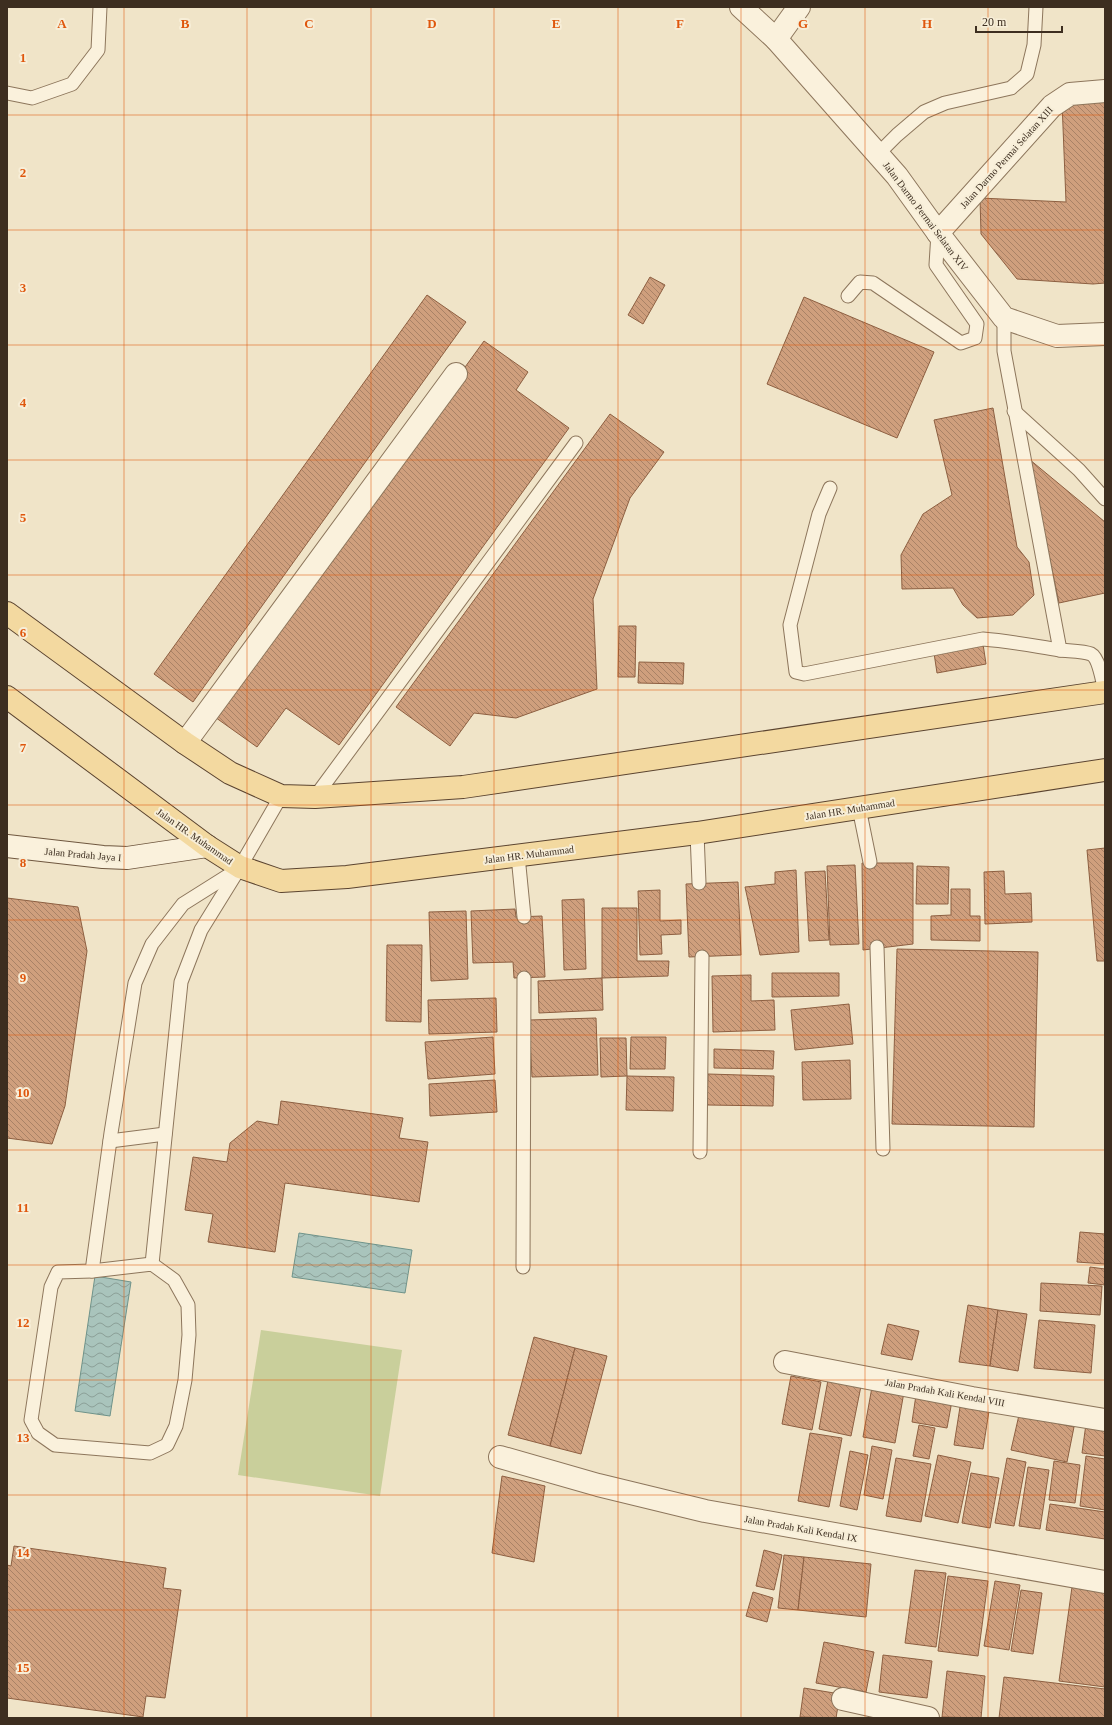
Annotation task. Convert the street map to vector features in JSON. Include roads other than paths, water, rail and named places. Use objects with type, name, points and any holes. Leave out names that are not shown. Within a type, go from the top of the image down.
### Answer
[{"type":"main road","points":[[7,613],[185,743],[230,773],[281,796],[315,796],[463,787],[1105,692]]},
{"type":"main road","name":"Jalan HR. Muhammad","points":[[7,697],[207,846],[240,867],[281,881],[347,877],[696,833],[1105,770]]},
{"type":"street","name":"Jalan Darmo Permai Selatan XIV","points":[[741,7],[776,39],[897,176],[938,233],[1004,318]]},
{"type":"street","points":[[776,39],[799,7]]},
{"type":"street","name":"Jalan Darmo Permai Selatan XIII","points":[[938,233],[1052,106],[1070,94],[1105,91]]},
{"type":"street","points":[[1004,318],[1057,336],[1105,334]]},
{"type":"street","points":[[185,743],[456,374]]},
{"type":"street","name":"Jalan Pradah Jaya I","points":[[7,846],[103,857],[127,858],[207,846]]},
{"type":"street","name":"Jalan Pradah Kali Kendal VIII","points":[[785,1362],[972,1398],[1105,1420]]},
{"type":"street","name":"Jalan Pradah Kali Kendal IX","points":[[500,1457],[598,1485],[705,1511],[1105,1582]]},
{"type":"street","points":[[843,1699],[928,1718]]},
{"type":"lane","points":[[7,93],[32,98],[72,84],[98,50],[100,7]]},
{"type":"lane","points":[[878,154],[897,135],[924,112],[945,103],[1011,88],[1027,74],[1034,46],[1036,7]]},
{"type":"lane","points":[[848,296],[860,282],[873,283],[961,343],[975,338],[977,324],[936,266],[938,233]]},
{"type":"lane","points":[[1004,318],[1004,351],[1014,411],[1060,650]]},
{"type":"lane","points":[[1014,411],[1079,470],[1105,499]]},
{"type":"lane","points":[[315,796],[576,443]]},
{"type":"lane","points":[[830,488],[818,514],[790,625],[796,672],[804,674],[983,639],[1001,640],[1011,643],[1091,654],[1096,658],[1105,692]]},
{"type":"lane","points":[[152,1264],[181,982],[201,930],[281,796]]},
{"type":"lane","points":[[859,808],[870,862]]},
{"type":"lane","points":[[696,833],[699,883]]},
{"type":"lane","points":[[518,856],[524,917]]},
{"type":"lane","points":[[92,1271],[110,1141],[135,983],[152,944],[183,904],[240,867]]},
{"type":"lane","points":[[877,947],[883,1149]]},
{"type":"lane","points":[[700,1152],[702,957]]},
{"type":"lane","points":[[523,1267],[524,978]]},
{"type":"lane","points":[[110,1141],[165,1134]]},
{"type":"lane","points":[[152,1264],[174,1280],[188,1305],[189,1335],[185,1380],[176,1426],[167,1445],[150,1453],[55,1444],[38,1434],[31,1420],[51,1287],[58,1272],[92,1271],[152,1264]]},
{"type":"water","points":[[299,1233],[412,1250],[405,1293],[292,1277]]},
{"type":"water","points":[[95,1276],[131,1282],[110,1416],[75,1411]]}]
